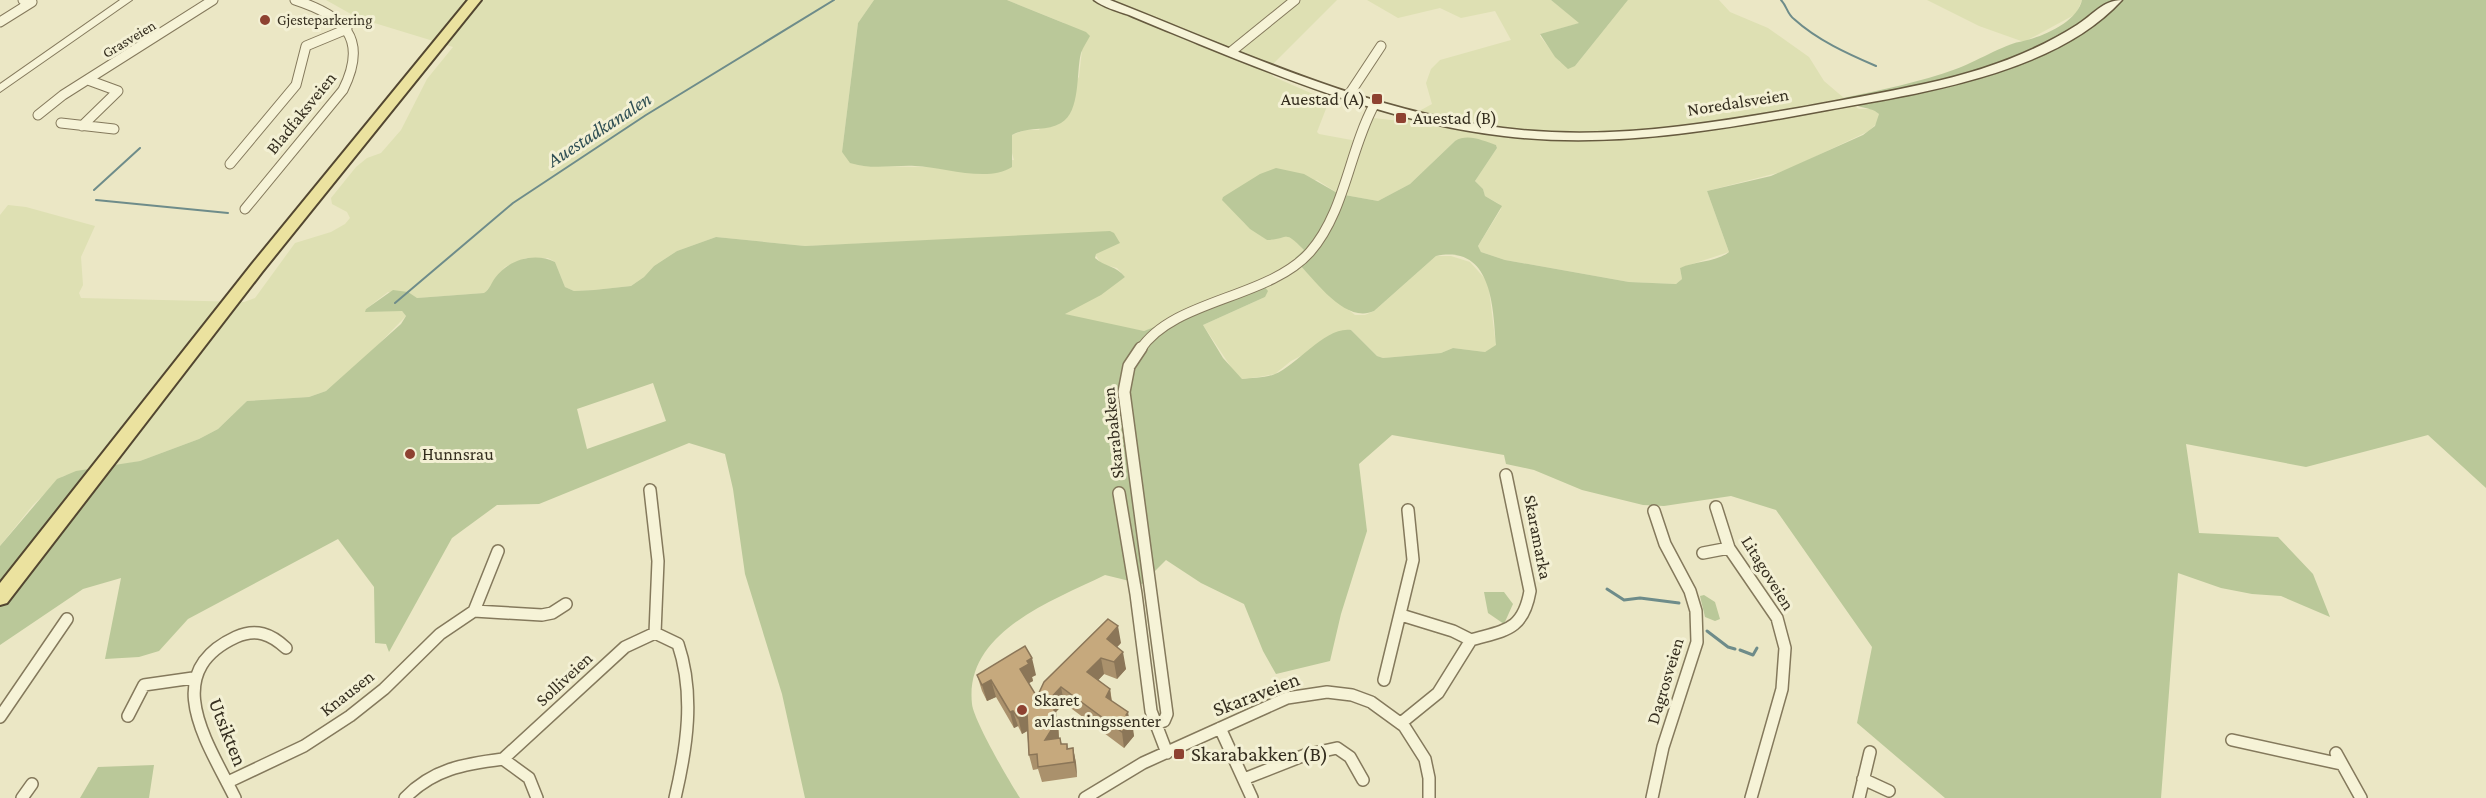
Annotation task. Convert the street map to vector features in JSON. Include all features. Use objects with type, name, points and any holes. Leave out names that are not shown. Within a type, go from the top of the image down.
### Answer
[{"type":"main road","points":[[0,597],[250,277],[475,0]]},
{"type":"main road","name":"Noredalsveien","points":[[1100,0],[1374,105],[1435,121],[1523,135],[1600,137],[1680,130],[1903,93],[1977,75],[2059,41],[2094,19],[2116,0]]},
{"type":"street","points":[[0,22],[32,2],[23,0]]},
{"type":"street","points":[[0,89],[127,0]]},
{"type":"street","name":"Grasveien","points":[[38,115],[213,0]]},
{"type":"street","points":[[295,0],[322,9],[343,23],[347,29]]},
{"type":"street","points":[[1232,51],[1295,0]]},
{"type":"street","name":"Bladfaksveien","points":[[230,164],[296,85],[306,46],[347,29],[354,42],[355,58],[348,83],[245,209]]},
{"type":"street","points":[[1348,96],[1381,46]]},
{"type":"street","points":[[81,126],[118,91],[88,80]]},
{"type":"street","name":"Skarabakken","points":[[1154,724],[1164,720],[1167,714],[1124,392],[1126,371],[1139,349],[1167,326],[1263,285],[1293,267],[1311,252],[1323,237],[1336,210],[1361,129],[1374,105]]},
{"type":"street","points":[[61,123],[114,129]]},
{"type":"street","name":"Skaramarka","points":[[1470,640],[1510,630],[1521,622],[1528,607],[1530,591],[1506,475]]},
{"type":"street","points":[[650,490],[656,515],[658,546],[655,633],[678,644],[684,657],[687,708],[682,772],[675,798]]},
{"type":"street","name":"Skarabakken","points":[[1119,493],[1154,724],[1167,753]]},
{"type":"street","name":"Litagoveien","points":[[1716,507],[1729,548],[1773,609],[1785,648],[1782,689],[1751,798]]},
{"type":"street","points":[[1384,680],[1413,560],[1408,510]]},
{"type":"street","name":"Dagrosveien","points":[[1652,798],[1663,747],[1697,642],[1696,611],[1690,591],[1665,544],[1654,511]]},
{"type":"street","points":[[1703,553],[1729,548]]},
{"type":"street","points":[[498,551],[474,611],[542,615],[552,613],[566,604]]},
{"type":"street","name":"Knausen","points":[[228,782],[304,746],[350,716],[384,689],[440,634],[474,611]]},
{"type":"street","points":[[1401,615],[1453,631],[1470,640],[1438,693],[1401,723]]},
{"type":"street","points":[[0,717],[67,620]]},
{"type":"street","points":[[128,716],[144,685],[193,678],[199,663],[211,650],[229,639],[249,632],[264,632],[274,635],[286,648]]},
{"type":"street","name":"Solliveien","points":[[503,759],[625,646],[655,633]]},
{"type":"street","name":"Utsikten","points":[[193,678],[194,708],[235,798]]},
{"type":"street","name":"Skaraveien","points":[[1085,798],[1117,777],[1287,698],[1309,692],[1333,692],[1368,700],[1401,723],[1412,736],[1425,761],[1429,798]]},
{"type":"street","points":[[1220,728],[1252,798]]},
{"type":"street","points":[[2232,740],[2338,758],[2361,798]]},
{"type":"street","points":[[1244,779],[1321,749],[1337,748],[1349,756],[1359,768],[1363,780]]},
{"type":"street","points":[[1859,798],[1870,752]]},
{"type":"street","points":[[405,798],[417,784],[439,770],[503,759],[529,778],[537,798]]},
{"type":"street","points":[[1863,778],[1889,791]]},
{"type":"street","points":[[21,798],[32,784]]},
{"type":"green space","points":[[326,0],[874,0],[858,23],[842,152],[854,164],[865,166],[927,167],[1014,160],[1010,146],[1012,135],[1025,130],[1039,130],[1079,77],[1082,50],[1064,23],[1007,0],[1337,0],[1267,70],[1274,77],[1329,101],[1317,132],[1319,134],[1357,141],[1373,118],[1401,121],[1432,104],[1426,83],[1431,69],[1440,60],[1511,40],[1495,11],[1461,18],[1440,8],[1398,18],[1367,0],[1551,0],[1580,23],[1540,34],[1540,36],[1560,62],[1575,66],[1628,0],[1719,0],[1730,12],[1768,28],[1809,57],[1824,81],[1851,104],[1859,109],[1873,109],[1879,114],[1878,122],[1869,131],[1785,171],[1707,191],[1729,252],[1680,268],[1682,279],[1676,284],[1629,282],[1505,260],[1481,252],[1478,246],[1501,209],[1499,204],[1485,196],[1483,189],[1475,181],[1497,148],[1496,145],[1470,138],[1455,141],[1410,184],[1378,201],[1339,194],[1317,180],[1241,187],[1223,197],[1244,223],[1267,240],[1290,236],[1304,250],[1297,262],[1324,290],[1355,315],[1365,315],[1374,311],[1436,256],[1451,256],[1470,262],[1488,282],[1496,346],[1485,352],[1453,348],[1441,353],[1383,358],[1377,356],[1351,330],[1291,361],[1275,374],[1242,379],[1237,376],[1203,325],[1265,297],[1144,331],[1073,318],[1065,314],[1067,311],[1125,277],[1117,268],[1101,264],[1095,254],[1054,235],[805,246],[716,237],[677,251],[654,266],[631,286],[574,291],[565,287],[555,262],[548,258],[526,258],[505,267],[485,293],[417,298],[388,292],[366,309],[402,311],[406,316],[375,348],[326,391],[309,397],[247,401],[218,429],[199,439],[140,461],[63,476],[33,505],[0,546],[0,215],[8,205],[26,207],[95,226],[81,257],[83,285],[79,293],[81,298],[244,302],[255,298],[295,243],[331,232],[345,224],[350,218],[347,212],[332,204],[331,198],[356,167],[367,158],[381,153],[401,130],[427,79],[453,47],[358,18]]},
{"type":"green space","points":[[874,0],[1007,0],[1086,32],[1090,36],[1081,53],[1077,91],[1072,110],[1067,118],[1055,126],[1012,135],[1012,167],[1002,172],[978,174],[915,166],[874,167],[850,163],[842,152],[858,23]]},
{"type":"green space","points":[[1551,0],[1628,0],[1575,66],[1568,69],[1555,57],[1540,34],[1579,23]]},
{"type":"green space","points":[[1927,0],[2082,0],[2076,14],[2024,42],[1979,26]]},
{"type":"green space","points":[[2082,0],[2486,0],[2486,488],[2428,435],[2306,467],[2186,444],[2199,533],[2278,537],[2313,574],[2330,617],[2281,596],[2252,594],[2221,588],[2178,573],[2161,798],[1945,798],[1857,723],[1872,647],[1776,510],[1731,496],[1664,506],[1643,505],[1582,490],[1534,470],[1506,464],[1504,455],[1392,435],[1359,464],[1367,531],[1341,614],[1330,661],[1276,674],[1263,651],[1244,604],[1201,583],[1166,560],[1142,584],[1105,575],[1038,608],[997,638],[982,657],[973,679],[972,704],[985,737],[1020,798],[805,798],[782,694],[745,574],[733,489],[725,454],[689,443],[539,504],[497,505],[452,538],[389,652],[386,644],[375,643],[374,587],[338,539],[188,619],[159,651],[139,657],[105,659],[121,578],[83,589],[0,645],[0,546],[57,479],[76,471],[140,461],[199,439],[218,429],[247,401],[309,397],[326,391],[401,324],[406,316],[402,311],[365,312],[393,290],[408,292],[417,298],[484,293],[507,266],[531,258],[555,262],[565,287],[574,291],[631,286],[654,266],[677,251],[716,237],[805,246],[1110,231],[1120,243],[1096,254],[1095,258],[1125,277],[1101,295],[1065,314],[1144,331],[1263,285],[1268,291],[1265,297],[1203,325],[1223,358],[1242,379],[1275,374],[1322,340],[1341,330],[1351,330],[1377,356],[1383,358],[1441,353],[1453,348],[1485,352],[1496,345],[1491,298],[1479,269],[1469,260],[1455,255],[1436,256],[1374,311],[1352,312],[1332,299],[1297,262],[1295,258],[1304,250],[1293,239],[1287,237],[1267,240],[1250,229],[1222,200],[1223,197],[1260,174],[1276,168],[1304,174],[1339,194],[1378,201],[1410,184],[1455,141],[1476,138],[1496,145],[1497,148],[1475,181],[1483,189],[1485,196],[1502,206],[1478,246],[1481,252],[1505,260],[1629,282],[1676,284],[1682,279],[1680,268],[1718,258],[1729,252],[1707,191],[1771,176],[1863,135],[1875,126],[1879,114],[1843,98],[1914,82],[1956,69],[2013,43],[2047,33],[2073,16]],"holes":[[[653,383],[666,421],[587,449],[577,409]]]},
{"type":"green space","points":[[1484,592],[1504,592],[1513,604],[1504,624],[1488,613]]},
{"type":"green space","points":[[1704,595],[1715,602],[1720,619],[1715,621],[1705,617],[1700,596]]},
{"type":"green space","points":[[154,765],[149,798],[80,798],[98,767]]},
{"type":"building","points":[[1108,619],[1118,626],[1107,639],[1123,652],[1114,662],[1101,658],[1087,672],[1110,689],[1106,697],[1128,712],[1126,715],[1132,720],[1122,732],[1061,687],[1047,702],[1054,707],[1055,724],[1045,740],[1060,738],[1061,744],[1067,744],[1067,749],[1073,748],[1074,762],[1038,767],[1037,754],[1029,755],[1027,713],[1018,718],[1013,711],[1010,712],[991,680],[982,685],[977,675],[1025,646],[1032,658],[1027,661],[1029,664],[1020,669],[1037,697],[1044,682]]},
{"type":"waterway","name":"Auestadkanalen","points":[[395,303],[513,203],[646,115],[834,0]]},
{"type":"waterway","points":[[1781,0],[1792,17],[1813,34],[1876,66]]},
{"type":"waterway","points":[[94,190],[140,148]]},
{"type":"waterway","points":[[96,200],[228,213]]},
{"type":"waterway","points":[[1607,589],[1624,600],[1640,598],[1679,603]]},
{"type":"waterway","points":[[1707,631],[1728,647],[1735,649]]},
{"type":"waterway","points":[[1740,650],[1753,655],[1757,648]]},
{"type":"place","name":"Gjesteparkering","points":[[265,20]]},
{"type":"place","name":"Auestad (A)","points":[[1377,99]]},
{"type":"place","name":"Auestad (B)","points":[[1401,118]]},
{"type":"place","name":"Hunnsrau","points":[[410,454]]},
{"type":"place","name":"Skaret avlastningssenter","points":[[1022,710]]},
{"type":"place","name":"Skarabakken (B)","points":[[1179,754]]}]
